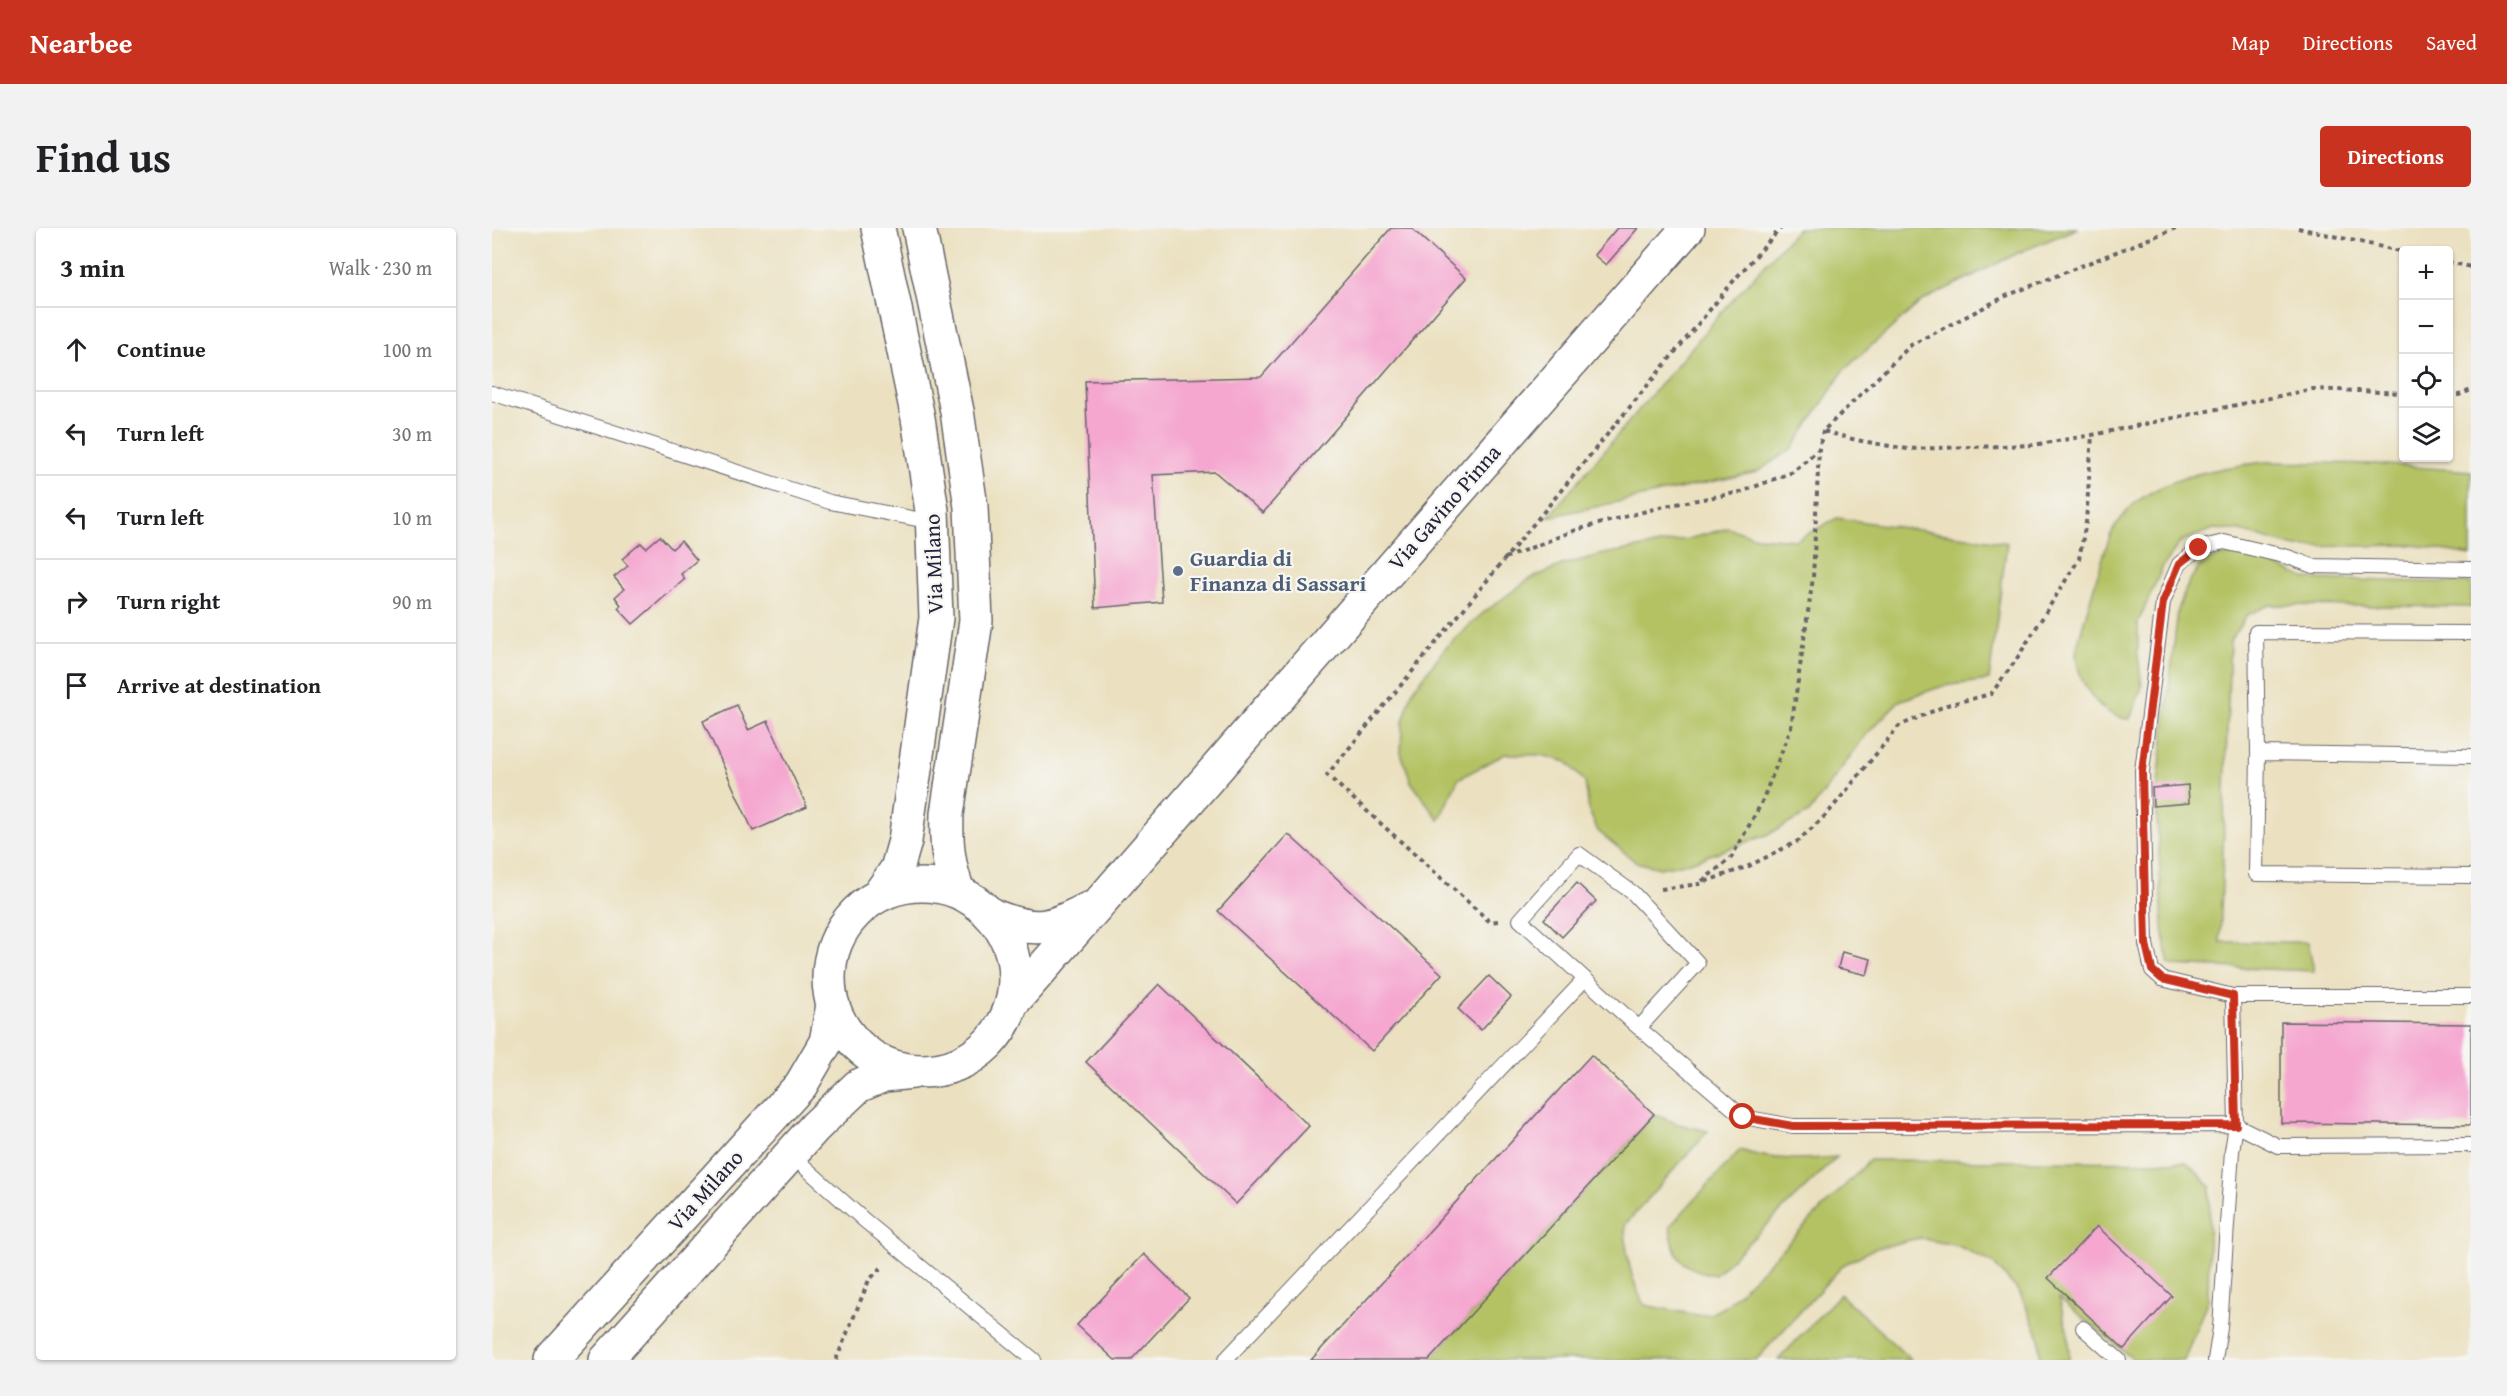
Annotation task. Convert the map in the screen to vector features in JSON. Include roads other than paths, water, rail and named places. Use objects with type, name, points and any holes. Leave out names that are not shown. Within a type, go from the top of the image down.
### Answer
[{"type":"main road","name":"Via Milano","points":[[878,228],[918,418],[932,522],[936,618],[905,841],[897,868],[878,896]]},
{"type":"main road","name":"Via Milano","points":[[919,228],[957,411],[971,507],[976,621],[947,814],[945,845],[949,866],[958,891]]},
{"type":"main road","name":"Via Gavino Pinna","points":[[1013,1002],[1688,228]]},
{"type":"main road","points":[[931,885],[958,891],[991,915],[1008,941],[1015,971],[1013,1002],[1001,1029],[981,1051],[956,1066],[927,1072],[896,1068],[868,1054],[847,1033],[833,1005],[829,973],[836,942],[853,915],[878,896],[903,886],[931,885]]},
{"type":"main road","name":"Via Gavino Pinna","points":[[991,915],[1031,928],[1056,925],[1089,909],[1105,894]]},
{"type":"main road","name":"Via Milano","points":[[551,1360],[801,1085],[826,1042],[833,1005]]},
{"type":"main road","name":"Via Milano","points":[[606,1360],[814,1127],[858,1086],[884,1075],[927,1072]]},
{"type":"lane","points":[[492,393],[830,502],[932,522]]},
{"type":"lane","points":[[2471,570],[2313,566],[2288,557],[2224,542],[2199,548],[2179,564],[2163,602],[2142,771],[2146,944],[2152,970],[2162,979],[2233,996],[2471,996]]},
{"type":"lane","points":[[2471,633],[2256,632],[2258,753],[2256,874],[2471,876]]},
{"type":"lane","points":[[2258,753],[2471,756]]},
{"type":"lane","points":[[1639,1028],[1698,963],[1633,893],[1579,854],[1520,920],[1639,1028],[1743,1117],[1793,1126],[2236,1125],[2278,1146],[2471,1145]]},
{"type":"lane","points":[[1225,1360],[1585,979]]},
{"type":"lane","points":[[2215,1360],[2220,1328],[2232,1151],[2236,1125],[2233,996]]},
{"type":"lane","points":[[790,1154],[864,1220],[901,1248],[1034,1360]]},
{"type":"lane","points":[[2083,1328],[2119,1360]]},
{"type":"place","name":"Guardia di Finanza di Sassari","points":[[1178,571]]}]
